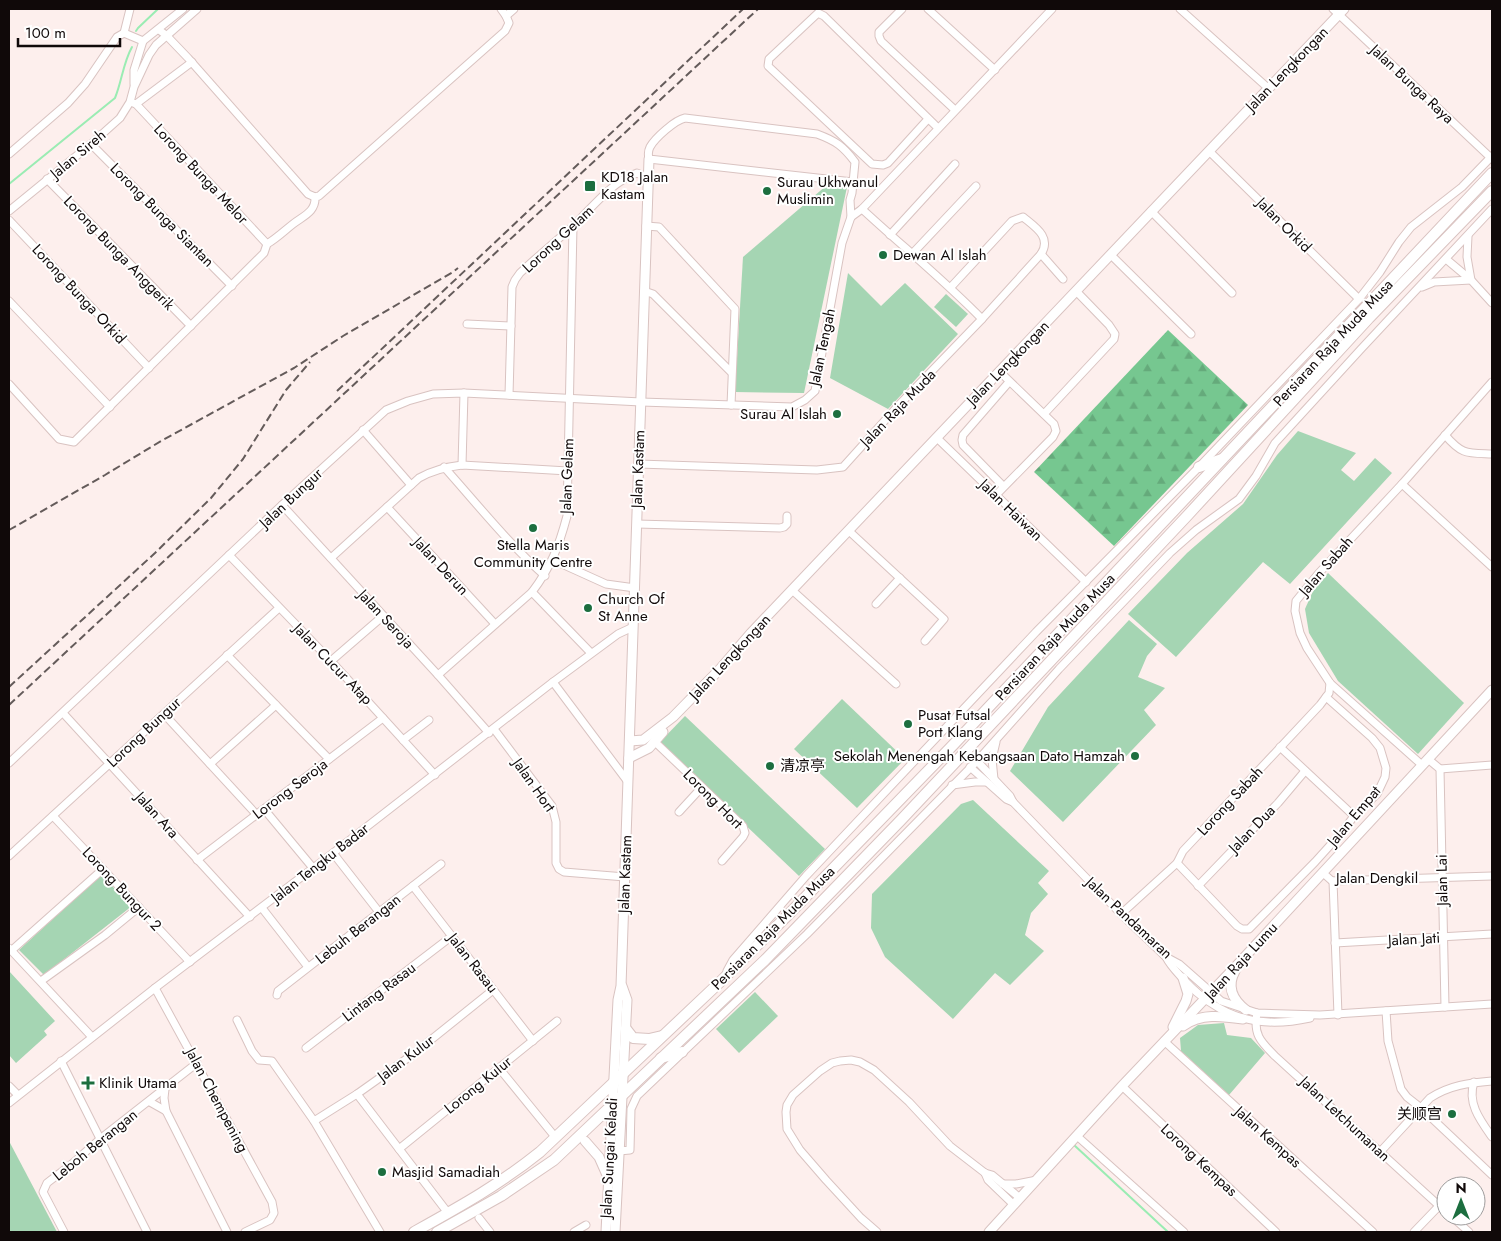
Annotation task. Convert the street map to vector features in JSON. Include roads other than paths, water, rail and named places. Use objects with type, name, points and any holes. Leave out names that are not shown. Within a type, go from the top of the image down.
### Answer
[{"type":"main road","name":"Persiaran Raja Muda Musa","points":[[414,1232],[481,1195],[515,1172],[556,1138],[720,982],[954,744],[1492,173]]},
{"type":"main road","name":"Persiaran Raja Muda Musa","points":[[437,1232],[501,1196],[554,1160],[658,1059],[765,960],[834,890],[1187,516],[1369,318],[1492,191]]},
{"type":"main road","points":[[1199,467],[1224,458]]},
{"type":"main road","points":[[626,1029],[633,1038],[649,1039],[665,1035]]},
{"type":"main road","points":[[658,1059],[682,1052]]},
{"type":"street","points":[[9,154],[68,103],[85,84],[117,37],[124,33],[130,9]]},
{"type":"street","points":[[124,33],[143,41],[183,9]]},
{"type":"street","name":"Jalan Sireh","points":[[134,87],[149,54],[156,45],[197,9]]},
{"type":"street","points":[[315,198],[505,31],[509,23],[501,9]]},
{"type":"street","points":[[506,16],[514,9]]},
{"type":"street","points":[[902,9],[879,32],[881,41],[955,110]]},
{"type":"street","points":[[928,9],[994,70]]},
{"type":"street","points":[[851,218],[862,209],[1052,9]]},
{"type":"street","points":[[1180,9],[1268,88]]},
{"type":"street","name":"Jalan Lengkongan","points":[[630,741],[644,740],[673,717],[1111,255],[1339,11]]},
{"type":"street","name":"Jalan Bunga Raya","points":[[1339,11],[1491,157]]},
{"type":"street","points":[[928,119],[888,163],[883,165],[872,164],[768,66],[769,59],[815,14],[824,16],[938,128]]},
{"type":"street","points":[[159,30],[192,62],[308,194],[315,198]]},
{"type":"street","name":"Jalan Sireh","points":[[9,211],[91,144],[120,118],[133,103],[134,70],[143,41]]},
{"type":"street","points":[[133,103],[192,62]]},
{"type":"street","name":"Lorong Bunga Melor","points":[[133,103],[267,244]]},
{"type":"street","name":"Jalan Tengah","points":[[641,402],[792,407],[805,400],[815,391],[842,243],[851,218],[850,200],[856,162],[834,140],[818,134],[685,118],[675,122],[652,145],[649,151],[649,159]]},
{"type":"street","name":"Lorong Bunga Siantan","points":[[91,144],[232,286]]},
{"type":"street","name":"Jalan Orkid","points":[[1209,151],[1359,299]]},
{"type":"street","points":[[720,982],[733,960],[806,876],[1359,299],[1411,227],[1462,187],[1491,157]]},
{"type":"street","points":[[649,159],[853,182]]},
{"type":"street","name":"Jalan Kastam","points":[[613,1084],[618,1000],[622,986],[649,159]]},
{"type":"street","points":[[890,235],[955,164]]},
{"type":"street","name":"Lorong Gelam","points":[[509,395],[512,287],[515,280],[520,273],[626,177],[637,173],[648,178]]},
{"type":"street","name":"Lorong Bunga Anggerik","points":[[47,180],[191,326]]},
{"type":"street","points":[[912,254],[976,186]]},
{"type":"street","points":[[9,384],[60,439],[74,442],[232,286],[264,253],[267,244],[280,236],[294,223],[308,215],[315,204],[315,198]]},
{"type":"street","points":[[862,209],[951,287],[982,320]]},
{"type":"street","points":[[619,1151],[630,1150],[632,1104],[638,1096],[807,934],[977,761],[1060,669],[1170,553],[1196,530],[1242,495],[1256,476],[1275,443],[1492,210]]},
{"type":"street","points":[[1151,211],[1232,293]]},
{"type":"street","points":[[951,287],[1012,221],[1023,216],[1044,235],[1045,244],[1041,254],[1064,279]]},
{"type":"street","name":"Lorong Bunga Orkid","points":[[9,220],[149,368]]},
{"type":"street","name":"Jalan Gelam","points":[[438,675],[532,592],[545,576],[554,560],[567,516],[573,226]]},
{"type":"street","points":[[646,226],[659,228],[735,310],[731,405]]},
{"type":"street","points":[[1468,236],[1467,257],[1471,280]]},
{"type":"street","name":"Jalan Raja Muda","points":[[639,464],[817,470],[843,467],[982,320],[1041,254]]},
{"type":"street","points":[[1111,255],[1190,334]]},
{"type":"street","points":[[1446,259],[1471,280],[1492,303]]},
{"type":"street","points":[[1418,289],[1434,282],[1471,280]]},
{"type":"street","points":[[644,291],[653,294],[731,372]]},
{"type":"street","points":[[1044,414],[1114,339],[1116,334],[1110,325],[1076,291]]},
{"type":"street","points":[[9,301],[110,408]]},
{"type":"street","points":[[467,324],[511,326]]},
{"type":"street","points":[[996,495],[1054,437],[1056,431],[1054,424],[999,372]]},
{"type":"street","points":[[1003,486],[963,445],[962,440],[963,435],[1009,382]]},
{"type":"street","name":"Jalan Sabah","points":[[1425,762],[1377,725],[1330,683],[1307,648],[1300,633],[1295,611],[1296,601],[1318,574],[1402,484],[1492,382]]},
{"type":"street","name":"Jalan Bungur","points":[[9,763],[282,505],[386,410],[433,394],[509,395],[641,402]]},
{"type":"street","points":[[462,465],[464,394]]},
{"type":"street","points":[[363,430],[411,485]]},
{"type":"street","points":[[1444,435],[1456,448],[1465,452],[1492,454]]},
{"type":"street","name":"Jalan Haiwan","points":[[937,438],[1086,582]]},
{"type":"street","points":[[331,558],[419,478],[444,467],[462,465],[568,471]]},
{"type":"street","points":[[444,467],[528,561],[545,576]]},
{"type":"street","points":[[1402,484],[1492,567]]},
{"type":"street","name":"Jalan Seroja","points":[[282,505],[491,731]]},
{"type":"street","name":"Jalan Derun","points":[[387,507],[495,624]]},
{"type":"street","points":[[637,524],[780,528],[786,524],[787,516]]},
{"type":"street","points":[[849,530],[944,619],[925,641]]},
{"type":"street","name":"Jalan Cucur Atap","points":[[229,555],[331,661],[435,775]]},
{"type":"street","points":[[554,560],[606,584],[634,588]]},
{"type":"street","points":[[876,604],[900,578]]},
{"type":"street","points":[[793,591],[896,684]]},
{"type":"street","points":[[532,592],[592,653]]},
{"type":"street","name":"Lorong Bungur","points":[[9,856],[279,608]]},
{"type":"street","points":[[331,661],[383,616]]},
{"type":"street","name":"Jalan Tengku Badar","points":[[9,1103],[155,988],[333,854],[553,682],[618,634],[633,627]]},
{"type":"street","points":[[227,655],[329,759]]},
{"type":"street","points":[[553,682],[628,782]]},
{"type":"street","name":"Lorong Sabah","points":[[1122,914],[1177,863],[1194,840],[1329,693],[1330,683]]},
{"type":"street","name":"Jalan Raja Lumu","points":[[989,1232],[995,1229],[1122,1086],[1492,690]]},
{"type":"street","name":"Jalan Empat","points":[[1198,886],[1237,926],[1242,929],[1249,929],[1315,862],[1354,816],[1380,791],[1386,768],[1380,748],[1368,734],[1326,696]]},
{"type":"street","points":[[210,764],[276,705]]},
{"type":"street","name":"Jalan Ara","points":[[63,713],[250,917]]},
{"type":"street","points":[[164,714],[256,814]]},
{"type":"street","name":"Jalan Lengkongan","points":[[629,758],[649,748],[670,724],[673,717]]},
{"type":"street","name":"Lorong Seroja","points":[[197,860],[383,718]]},
{"type":"street","points":[[403,740],[430,720]]},
{"type":"street","points":[[1368,734],[1377,725]]},
{"type":"street","name":"Jalan Hort","points":[[491,731],[552,806],[555,814],[556,863],[559,869],[564,872],[625,877]]},
{"type":"street","points":[[990,781],[992,759],[997,740]]},
{"type":"street","name":"Lorong Hort","points":[[654,741],[743,826],[745,832],[743,837],[722,861]]},
{"type":"street","points":[[1280,747],[1354,816]]},
{"type":"street","name":"Jalan Pandamaran","points":[[977,761],[990,781],[1010,796],[1013,802],[1122,914],[1166,957],[1179,964],[1208,996]]},
{"type":"street","points":[[1425,762],[1440,769],[1492,765]]},
{"type":"street","points":[[970,768],[990,781]]},
{"type":"street","name":"Jalan Lai","points":[[1440,769],[1445,1007]]},
{"type":"street","name":"Jalan Dua","points":[[1198,886],[1306,771]]},
{"type":"street","points":[[952,785],[990,781]]},
{"type":"street","points":[[679,812],[702,787]]},
{"type":"street","points":[[264,809],[313,868]]},
{"type":"street","name":"Lorong Bungur 2","points":[[53,816],[190,962]]},
{"type":"street","points":[[333,854],[379,912]]},
{"type":"street","points":[[1177,863],[1198,886]]},
{"type":"street","name":"Lebuh Berangan","points":[[277,994],[278,991],[308,967],[441,864]]},
{"type":"street","points":[[92,1037],[10,949],[103,869]]},
{"type":"street","name":"Jalan Dengkil","points":[[1323,873],[1334,880],[1492,876]]},
{"type":"street","points":[[1334,880],[1338,1015]]},
{"type":"street","name":"Jalan Rasau","points":[[413,886],[533,1041]]},
{"type":"street","points":[[42,982],[139,907]]},
{"type":"street","points":[[262,908],[308,967]]},
{"type":"street","name":"Jalan Jati","points":[[1335,943],[1492,934]]},
{"type":"street","name":"Lintang Rasau","points":[[306,1048],[452,936]]},
{"type":"street","points":[[1166,957],[1172,968],[1208,996],[1224,1012],[1256,1017],[1320,1016],[1492,1004]]},
{"type":"street","points":[[1238,964],[1230,981],[1232,994],[1244,1015]]},
{"type":"street","points":[[1167,1038],[1188,994],[1183,978]]},
{"type":"street","name":"Jalan Kastam","points":[[622,986],[627,1000],[622,1094]]},
{"type":"street","name":"Jalan Chempening","points":[[155,988],[272,1202],[274,1213],[270,1220],[245,1232]]},
{"type":"street","name":"Jalan Kulur","points":[[314,1121],[357,1094],[412,1055],[493,990]]},
{"type":"street","points":[[1386,1011],[1388,1041],[1401,1089],[1407,1097],[1491,1171]]},
{"type":"street","points":[[1167,1038],[1187,1023],[1210,1016],[1244,1015]]},
{"type":"street","name":"Jalan Letchumanan","points":[[1256,1017],[1259,1039],[1275,1056],[1436,1204]]},
{"type":"street","points":[[237,1020],[252,1051],[259,1060],[272,1061],[314,1121],[380,1232]]},
{"type":"street","name":"Lorong Kulur","points":[[399,1149],[558,1021]]},
{"type":"street","name":"Jalan Kempas","points":[[1167,1038],[1373,1232]]},
{"type":"street","points":[[877,1232],[861,1218],[826,1180],[800,1150],[786,1129],[787,1105],[793,1094],[820,1070],[832,1063],[851,1060],[860,1062],[874,1070],[909,1102],[950,1146],[1003,1184],[1017,1202]]},
{"type":"street","points":[[61,1061],[148,1232]]},
{"type":"street","name":"Leboh Berangan","points":[[64,1232],[43,1192],[47,1183],[197,1063]]},
{"type":"street","points":[[499,1068],[556,1138]]},
{"type":"street","points":[[1381,1152],[1430,1098],[1439,1092],[1458,1084],[1492,1081]]},
{"type":"street","points":[[1474,1082],[1471,1096],[1473,1104],[1481,1121],[1492,1137]]},
{"type":"street","name":"Jalan Sungai Keladi","points":[[606,1232],[613,1084]]},
{"type":"street","points":[[9,1086],[18,1095]]},
{"type":"street","name":"Lorong Kempas","points":[[1122,1086],[1276,1232]]},
{"type":"street","points":[[165,1090],[166,1111],[227,1232]]},
{"type":"street","points":[[357,1094],[448,1213]]},
{"type":"street","name":"Jalan Sungai Keladi","points":[[616,1232],[622,1094]]},
{"type":"street","points":[[150,1102],[166,1111]]},
{"type":"street","points":[[1077,1136],[1184,1232]]},
{"type":"street","points":[[585,1141],[599,1157],[608,1178]]},
{"type":"street","points":[[985,1172],[988,1180],[1017,1202]]},
{"type":"street","points":[[1003,1184],[1016,1184],[1037,1180]]},
{"type":"street","points":[[1414,1232],[1436,1208]]},
{"type":"street","points":[[479,1218],[490,1232]]},
{"type":"street","points":[[574,1232],[586,1225]]},
{"type":"waterway","points":[[136,31],[158,9]]},
{"type":"waterway","points":[[9,184],[115,98],[132,47]]},
{"type":"waterway","points":[[1074,1145],[1168,1232]]},
{"type":"railway","points":[[337,391],[743,9]]},
{"type":"railway","points":[[9,705],[758,9]]},
{"type":"railway","points":[[9,530],[161,441],[294,368],[343,336],[458,268]]},
{"type":"railway","points":[[9,687],[155,553],[211,498],[243,459],[286,390],[310,362]]},
{"type":"place","name":"KD18 Jalan Kastam","points":[[590,186]]},
{"type":"place","name":"Surau Ukhwanul Muslimin","points":[[767,191]]},
{"type":"place","name":"Dewan Al Islah","points":[[883,255]]},
{"type":"place","name":"Surau Al Islah","points":[[837,414]]},
{"type":"place","name":"Stella Maris Community Centre","points":[[533,528]]},
{"type":"place","name":"Church Of St Anne","points":[[588,608]]},
{"type":"place","name":"Pusat Futsal Port Klang","points":[[908,724]]},
{"type":"place","name":"Sekolah Menengah Kebangsaan Dato Hamzah","points":[[1135,756]]},
{"type":"place","name":"清凉亭","points":[[770,766]]},
{"type":"place","name":"Klinik Utama","points":[[88,1083]]},
{"type":"place","name":"关顺宫","points":[[1452,1114]]},
{"type":"place","name":"Masjid Samadiah","points":[[382,1172]]}]
